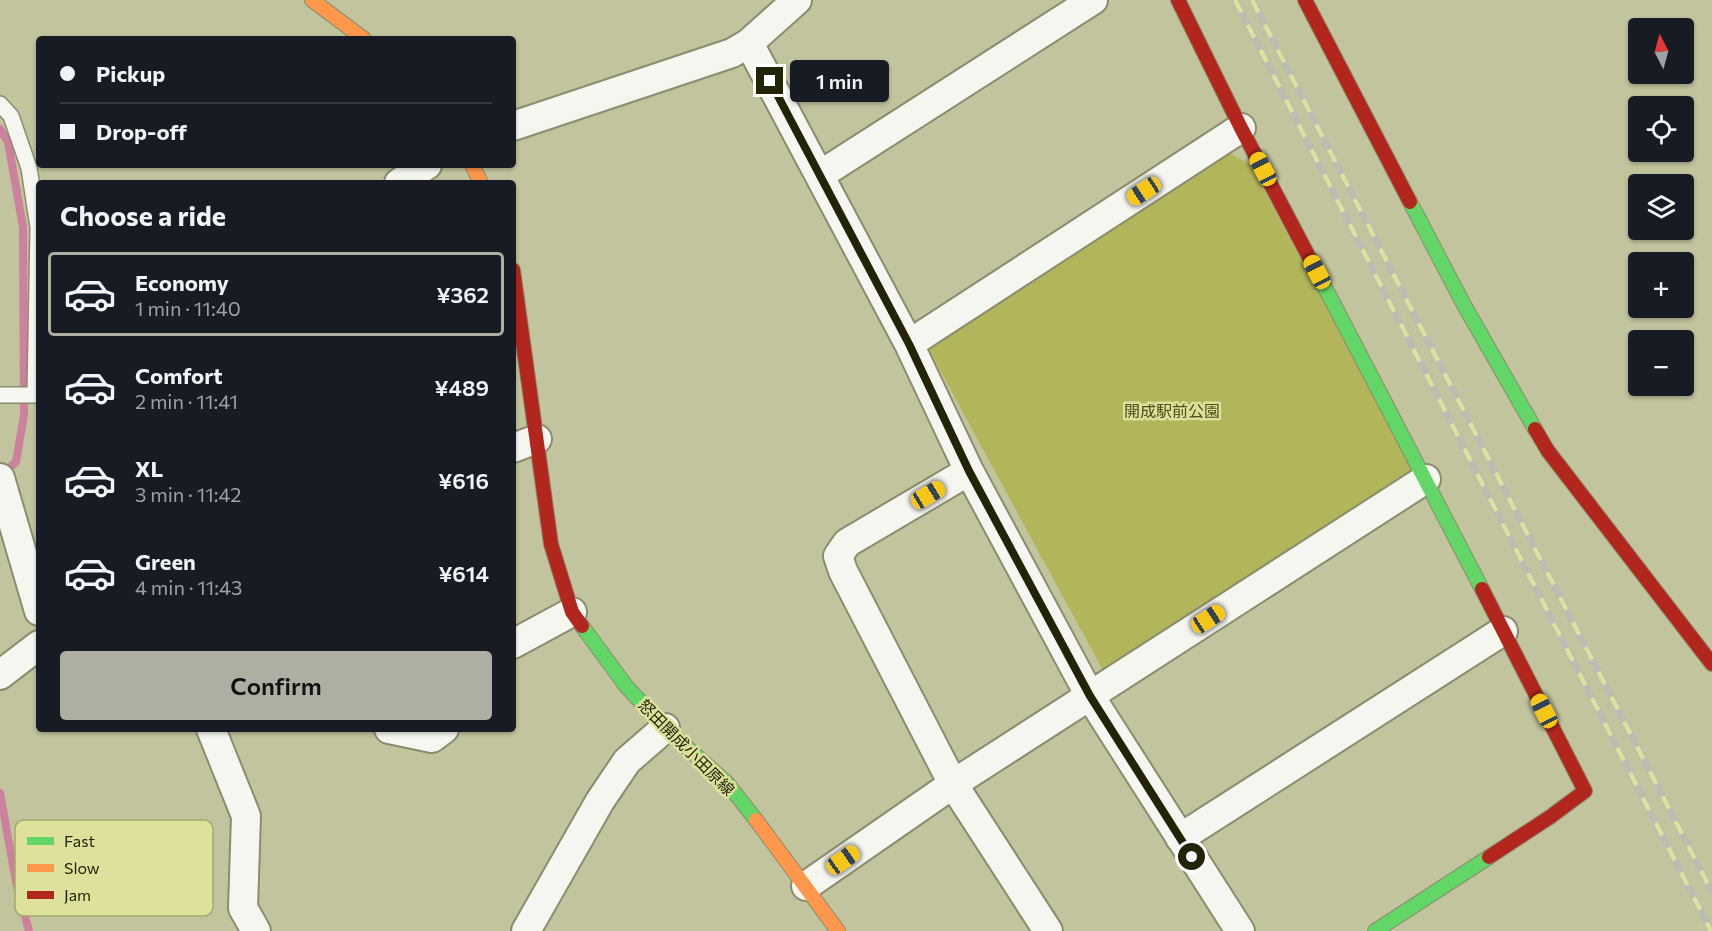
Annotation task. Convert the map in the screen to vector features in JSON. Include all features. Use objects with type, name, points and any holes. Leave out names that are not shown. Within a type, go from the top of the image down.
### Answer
[{"type":"street","points":[[312,0],[360,36]]},
{"type":"street","points":[[516,125],[732,53],[749,43],[797,0]]},
{"type":"street","points":[[820,175],[1093,0]]},
{"type":"street","points":[[1178,0],[1241,128],[1426,479],[1585,791],[1550,818],[1375,931]]},
{"type":"street","points":[[1305,0],[1464,305],[1548,452],[1712,664]]},
{"type":"street","points":[[749,43],[909,344],[969,471],[1090,696],[1240,931]]},
{"type":"street","points":[[909,344],[1241,128]]},
{"type":"street","points":[[404,180],[422,168]]},
{"type":"street","name":"怒田開成小田原線","points":[[516,313],[525,443],[551,544],[572,612],[627,686],[665,728],[727,783],[838,931]]},
{"type":"street","points":[[969,471],[847,543],[838,556],[843,571],[953,784],[1048,931]]},
{"type":"street","points":[[0,478],[36,601]]},
{"type":"street","points":[[806,886],[953,784],[1426,479]]},
{"type":"street","points":[[516,642],[572,612]]},
{"type":"street","points":[[1180,838],[1503,631]]},
{"type":"street","points":[[0,675],[36,647]]},
{"type":"street","points":[[526,931],[600,801],[627,760],[665,728]]},
{"type":"street","points":[[212,732],[246,816],[243,908],[256,931]]},
{"type":"street","points":[[403,732],[432,738],[440,732]]},
{"type":"lane","points":[[0,104],[12,116],[29,168],[36,214]]},
{"type":"lane","points":[[0,395],[36,395]]},
{"type":"green space","name":"開成駅前公園","points":[[1227,152],[1250,164],[1415,472],[1106,676],[928,348]]},
{"type":"waterway","points":[[0,129],[8,142],[23,227],[24,415],[16,462],[2,474]]},
{"type":"waterway","points":[[0,793],[15,876]]},
{"type":"waterway","points":[[25,916],[29,931]]},
{"type":"railway","points":[[1235,0],[1711,931]]},
{"type":"railway","points":[[1252,0],[1712,892]]},
{"type":"traffic: fast","points":[[1410,202],[1464,305],[1535,429]]},
{"type":"traffic: fast","points":[[1319,276],[1482,589]]},
{"type":"traffic: fast","points":[[582,626],[626,686],[665,728],[727,783],[756,820]]},
{"type":"traffic: fast","points":[[1375,931],[1489,857]]},
{"type":"traffic: slow","points":[[312,0],[360,36]]},
{"type":"traffic: slow","points":[[474,168],[480,180]]},
{"type":"traffic: slow","points":[[756,820],[838,931]]},
{"type":"traffic: jam","points":[[1178,0],[1241,128],[1319,276]]},
{"type":"traffic: jam","points":[[1305,0],[1410,202]]},
{"type":"traffic: jam","points":[[516,292],[551,544],[572,612],[582,626]]},
{"type":"traffic: jam","points":[[1535,429],[1548,451],[1712,664]]},
{"type":"traffic: jam","points":[[1482,589],[1585,791],[1489,857]]},
{"type":"route","points":[[770,81],[909,344],[969,471],[1090,696],[1192,857]]}]
